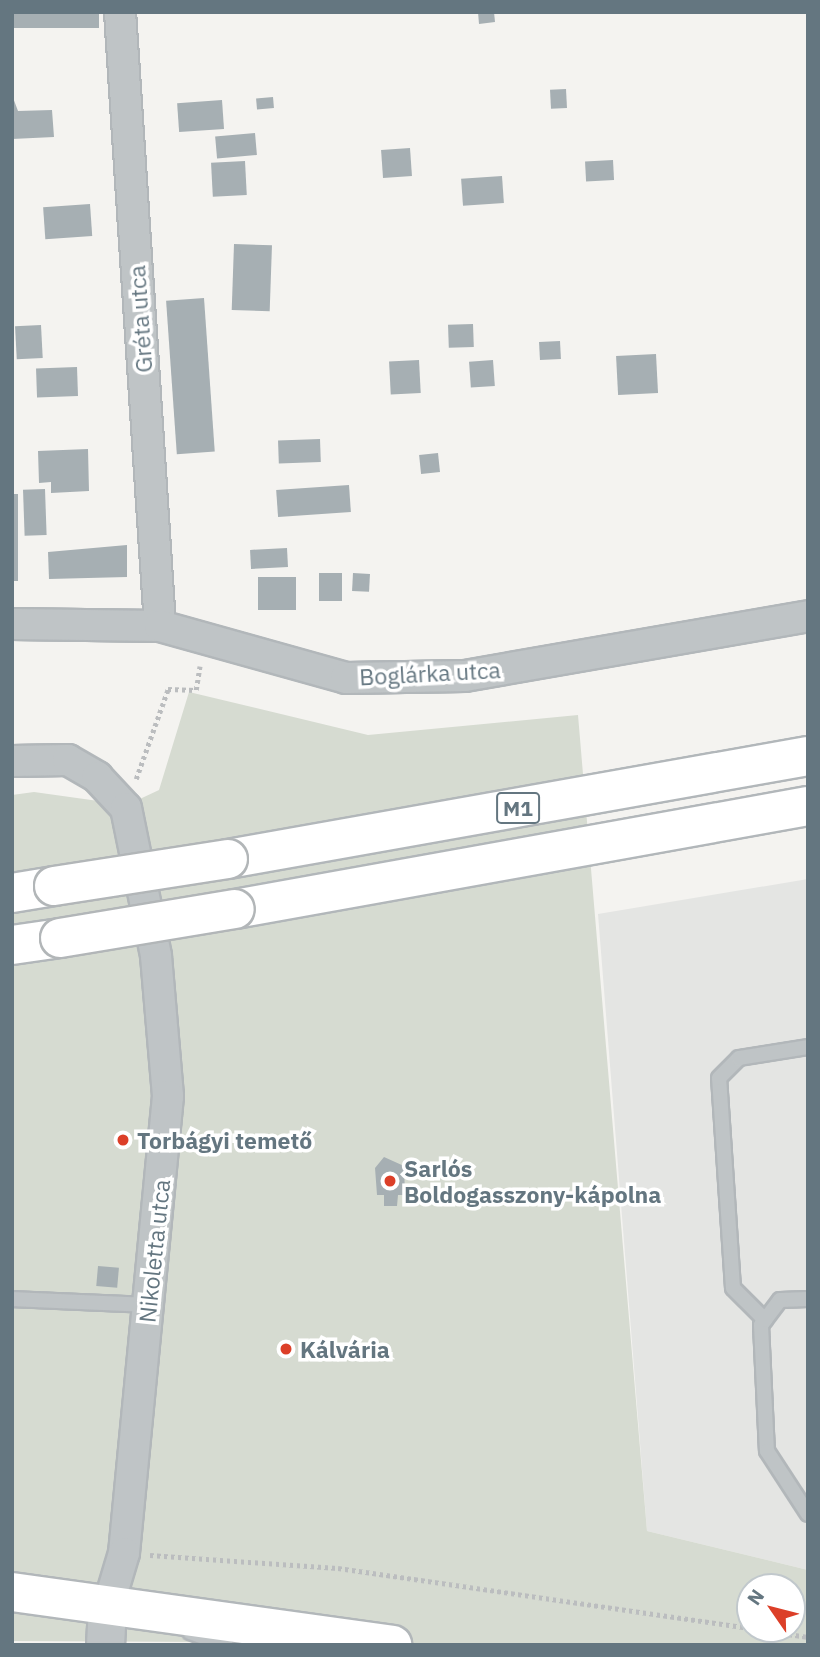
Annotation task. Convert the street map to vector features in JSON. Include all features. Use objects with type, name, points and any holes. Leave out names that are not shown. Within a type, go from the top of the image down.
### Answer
[{"type":"main road","name":"M1","points":[[12,893],[228,859],[808,756]]},
{"type":"main road","name":"M1","points":[[12,945],[234,909],[808,806]]},
{"type":"main road","points":[[12,1592],[106,1628],[150,1615],[392,1645]]},
{"type":"street","name":"Gréta utca","points":[[120,12],[160,626]]},
{"type":"street","name":"Boglárka utca","points":[[12,624],[160,626],[359,678],[465,676],[808,616]]},
{"type":"street","points":[[12,761],[68,760],[97,777],[126,808]]},
{"type":"street","name":"Nikoletta utca","points":[[106,1628],[124,1553],[168,1096],[156,956],[126,808]]},
{"type":"lane","points":[[765,1320],[733,1288],[719,1078],[740,1058],[808,1047]]},
{"type":"lane","points":[[808,1299],[780,1300],[765,1320],[767,1451],[808,1514]]},
{"type":"lane","points":[[12,1300],[148,1305]]},
{"type":"lane","points":[[150,1615],[226,1645]]},
{"type":"path","points":[[126,808],[168,689],[196,690]]},
{"type":"path","points":[[124,1553],[338,1568],[736,1627]]},
{"type":"shaded area","points":[[189,692],[368,735],[578,715],[647,1531],[808,1570],[808,1645],[12,1641],[12,795],[34,792],[127,805],[159,790]]},
{"type":"shaded area","points":[[808,879],[808,1570],[647,1531],[598,914]]},
{"type":"building","points":[[12,12],[99,12],[99,28],[12,28]]},
{"type":"building","points":[[478,12],[494,12],[495,22],[479,24]]},
{"type":"building","points":[[566,89],[567,108],[551,109],[550,90]]},
{"type":"building","points":[[12,95],[18,111],[52,110],[54,137],[12,139]]},
{"type":"building","points":[[273,97],[274,108],[257,109],[256,98]]},
{"type":"building","points":[[222,100],[224,129],[179,132],[177,103]]},
{"type":"building","points":[[255,133],[257,155],[217,158],[215,136]]},
{"type":"building","points":[[410,148],[412,176],[383,178],[381,150]]},
{"type":"building","points":[[613,160],[614,180],[586,181],[585,161]]},
{"type":"building","points":[[245,161],[247,195],[213,197],[211,163]]},
{"type":"building","points":[[502,176],[504,203],[463,206],[461,179]]},
{"type":"building","points":[[90,204],[92,236],[45,239],[43,207]]},
{"type":"building","points":[[234,244],[272,245],[270,311],[232,310]]},
{"type":"building","points":[[204,298],[215,452],[177,454],[166,301]]},
{"type":"building","points":[[473,324],[474,347],[449,348],[448,325]]},
{"type":"building","points":[[41,325],[43,358],[17,359],[15,326]]},
{"type":"building","points":[[560,341],[561,359],[540,360],[539,342]]},
{"type":"building","points":[[656,354],[658,393],[618,395],[616,356]]},
{"type":"building","points":[[419,360],[421,393],[391,395],[389,362]]},
{"type":"building","points":[[493,360],[495,386],[471,388],[469,362]]},
{"type":"building","points":[[77,367],[78,396],[37,397],[36,368]]},
{"type":"building","points":[[320,439],[321,462],[279,463],[278,440]]},
{"type":"building","points":[[88,449],[89,491],[51,493],[51,482],[39,483],[38,451]]},
{"type":"building","points":[[438,453],[440,472],[421,474],[419,455]]},
{"type":"building","points":[[349,485],[351,512],[278,517],[276,490]]},
{"type":"building","points":[[45,489],[47,535],[25,536],[23,490]]},
{"type":"building","points":[[12,494],[18,494],[18,581],[12,581]]},
{"type":"building","points":[[127,545],[127,577],[49,579],[48,552]]},
{"type":"building","points":[[287,548],[288,567],[251,569],[250,550]]},
{"type":"building","points":[[319,573],[342,573],[342,601],[319,601]]},
{"type":"building","points":[[353,573],[370,574],[369,592],[352,591]]},
{"type":"building","points":[[258,577],[296,577],[296,610],[258,610]]},
{"type":"building","name":"Sarlós Boldogasszony-kápolna","points":[[384,1157],[404,1166],[405,1195],[398,1195],[397,1206],[384,1206],[384,1195],[377,1195],[375,1168]]},
{"type":"building","points":[[98,1266],[119,1268],[117,1288],[96,1286]]},
{"type":"place","name":"Torbágyi temető","points":[[123,1140]]},
{"type":"place","name":"Sarlós Boldogasszony-kápolna","points":[[390,1181]]},
{"type":"place","name":"Kálvária","points":[[286,1349]]}]
